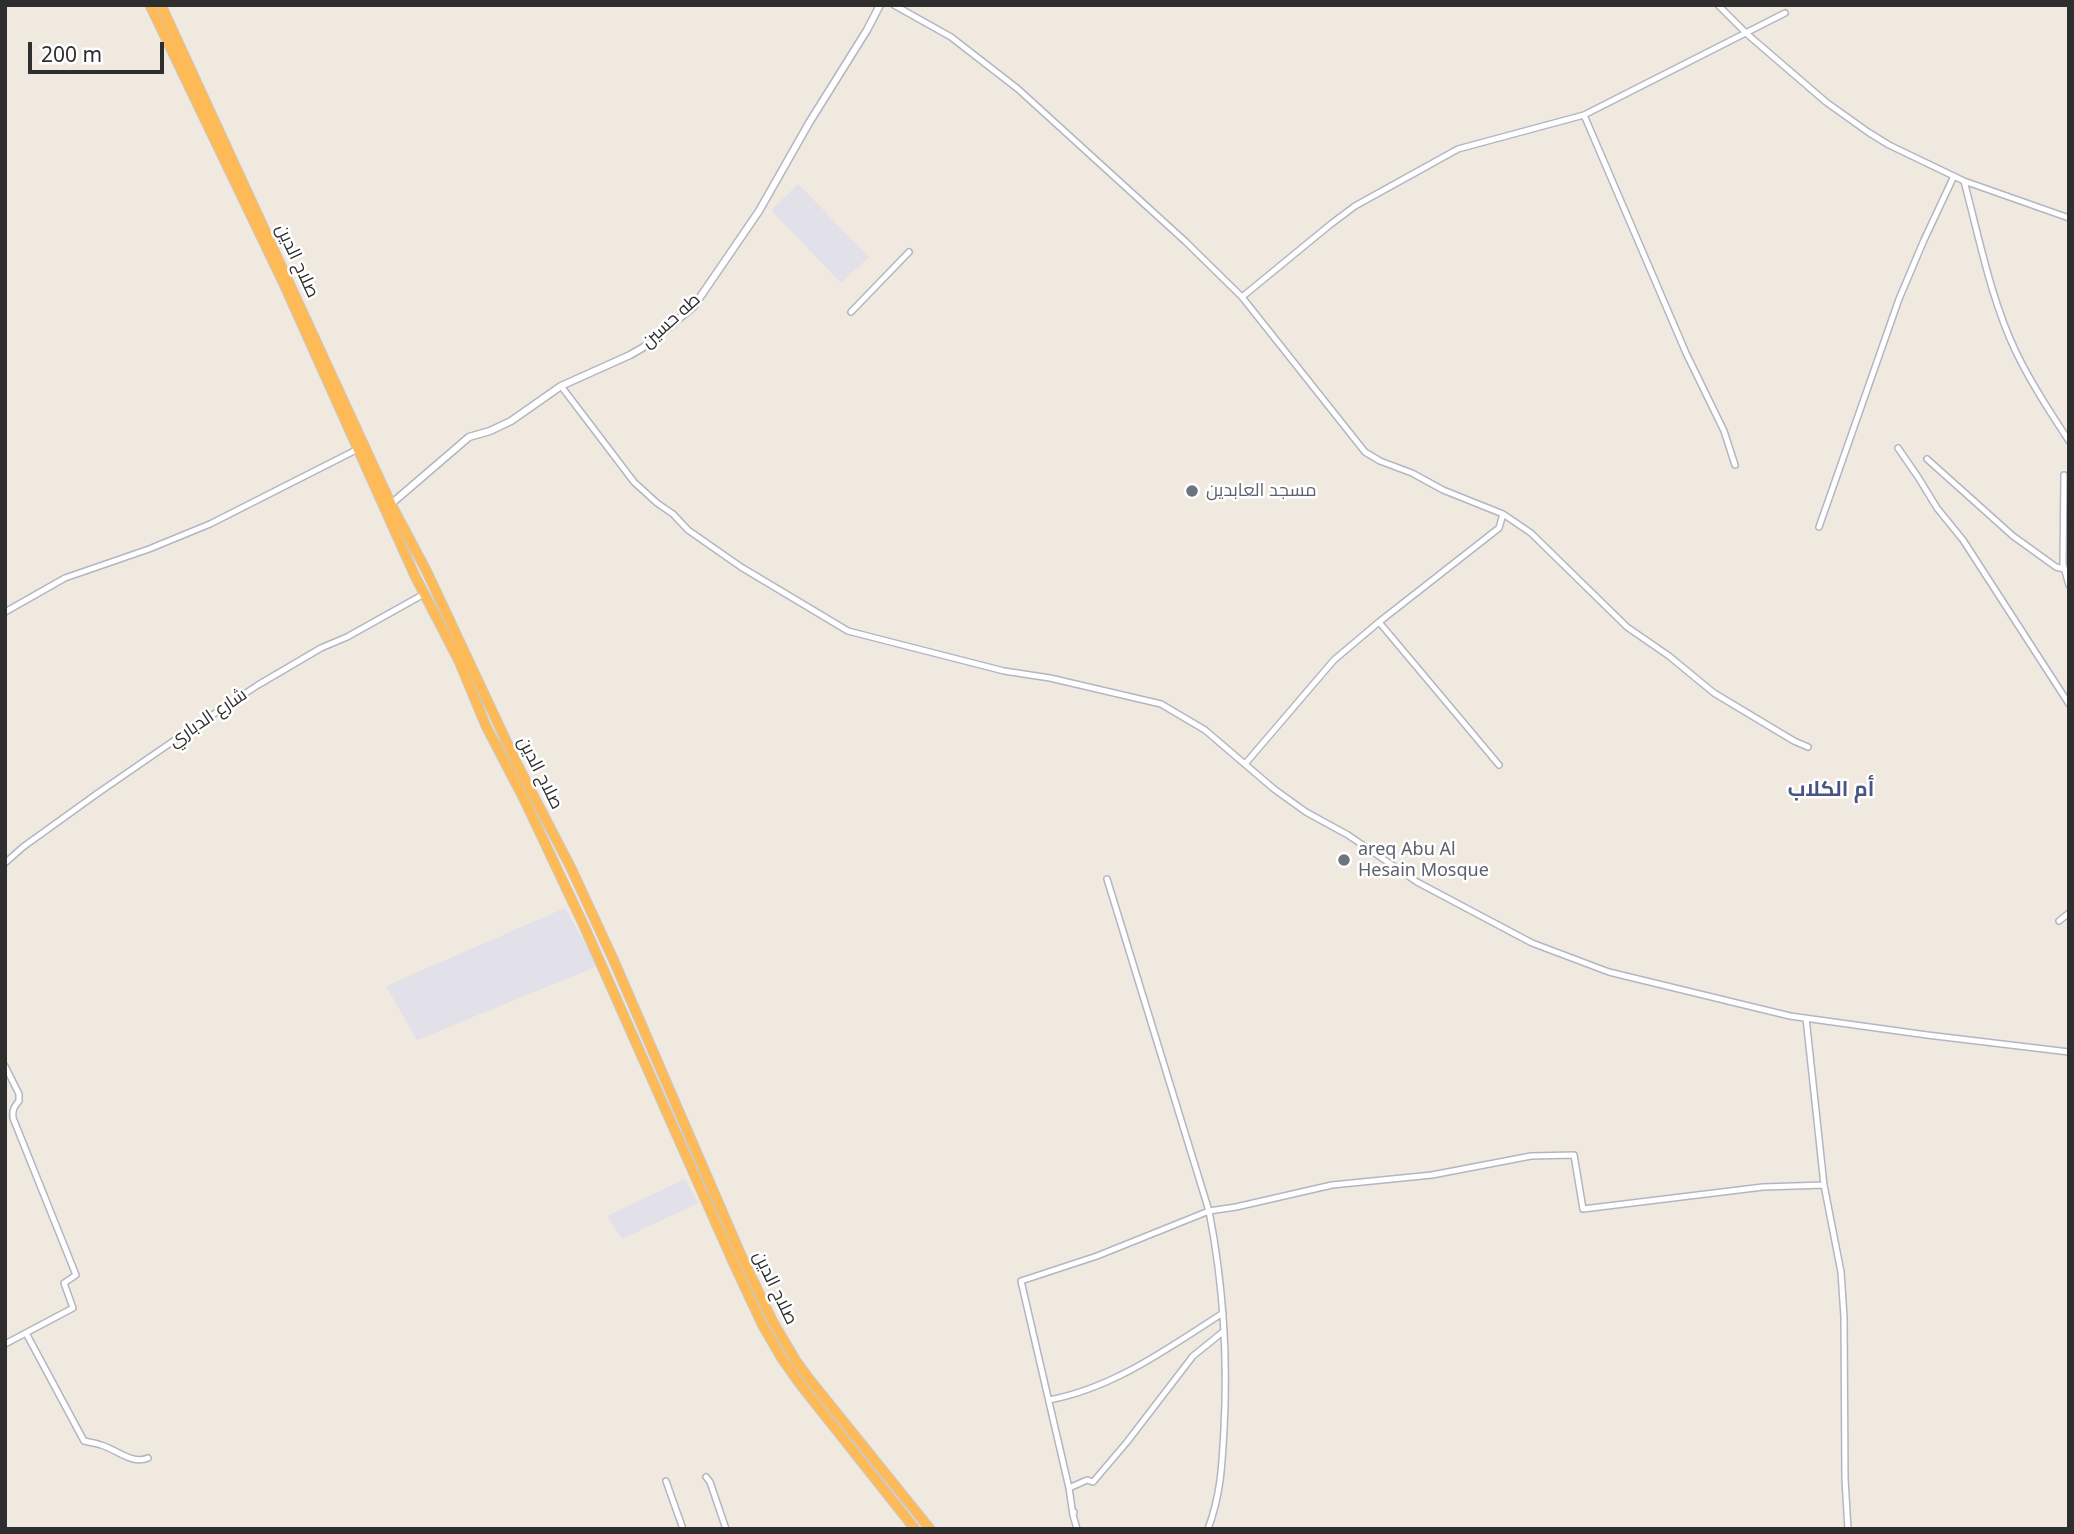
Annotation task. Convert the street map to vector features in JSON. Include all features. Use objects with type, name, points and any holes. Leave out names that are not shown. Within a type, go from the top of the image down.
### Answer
[{"type":"highway","name":"صلاح الدين","points":[[150,5],[391,504],[426,570],[524,799],[594,948],[762,1324],[800,1384],[915,1529]]},
{"type":"highway","name":"صلاح الدين","points":[[161,5],[326,368],[384,509],[424,594],[571,868],[740,1253],[773,1322],[810,1380],[930,1529]]},
{"type":"street","name":"طه حسين","points":[[391,504],[469,437],[510,421],[561,386],[649,344],[694,306],[759,211],[880,5]]},
{"type":"street","points":[[894,5],[951,37],[1018,89],[1186,242],[1242,297],[1365,452],[1443,490],[1503,514],[1531,533],[1627,626],[1714,693],[1808,747]]},
{"type":"street","points":[[1718,5],[1747,34],[1826,102],[1889,145],[1964,181],[2069,218]]},
{"type":"street","points":[[1242,297],[1355,206],[1458,149],[1584,115],[1785,13]]},
{"type":"street","points":[[1584,115],[1686,353],[1724,431],[1735,465]]},
{"type":"street","points":[[1819,527],[1899,299],[1954,176]]},
{"type":"street","points":[[1964,181],[1997,304],[2015,352],[2069,441]]},
{"type":"street","points":[[851,312],[909,251]]},
{"type":"street","points":[[561,386],[634,482],[688,530],[741,567],[848,631],[1004,671],[1050,678],[1161,704],[1205,730],[1273,789],[1306,812],[1348,835],[1417,882],[1532,943],[1609,972],[1769,1011],[1927,1035],[2069,1052]]},
{"type":"street","points":[[1898,448],[1937,508],[1963,540],[2069,704]]},
{"type":"street","points":[[5,612],[65,578],[149,549],[210,524],[358,449]]},
{"type":"street","points":[[1927,459],[2013,536],[2056,567],[2064,569]]},
{"type":"street","points":[[2064,475],[2064,569],[2069,585]]},
{"type":"street","points":[[1245,764],[1334,660],[1499,528],[1503,514]]},
{"type":"street","name":"شارع الدباري","points":[[5,863],[98,793],[258,685],[321,648],[424,594]]},
{"type":"street","points":[[1379,622],[1499,765]]},
{"type":"street","points":[[1107,879],[1209,1211],[1221,1277],[1226,1393],[1221,1486],[1208,1529]]},
{"type":"street","points":[[2059,921],[2069,913]]},
{"type":"street","points":[[1806,1018],[1824,1185],[1841,1272],[1848,1529]]},
{"type":"street","points":[[5,1066],[19,1094],[19,1101],[12,1113],[13,1118],[76,1275],[64,1283],[73,1308],[5,1344]]},
{"type":"street","points":[[1077,1529],[1021,1281],[1097,1256],[1209,1211],[1332,1185],[1432,1175],[1531,1156],[1574,1155],[1583,1209],[1763,1187],[1824,1185]]},
{"type":"street","points":[[1049,1400],[1123,1375],[1223,1313]]},
{"type":"street","points":[[1069,1488],[1087,1480],[1093,1482],[1193,1356],[1224,1331]]},
{"type":"street","points":[[26,1334],[84,1441],[101,1445],[130,1458],[143,1461],[148,1458]]},
{"type":"street","points":[[706,1477],[726,1529]]},
{"type":"street","points":[[666,1481],[683,1529]]},
{"type":"shaded area","points":[[798,184],[869,257],[841,283],[771,210]]},
{"type":"shaded area","points":[[565,908],[598,966],[417,1040],[386,986]]},
{"type":"shaded area","points":[[685,1179],[698,1203],[622,1239],[607,1216]]},
{"type":"place","name":"مسجد العابدين","points":[[1192,491]]},
{"type":"place","name":"areq Abu Al Hesain Mosque","points":[[1344,860]]},
{"type":"district","name":"أم الكلاب","points":[[1831,790]]}]
